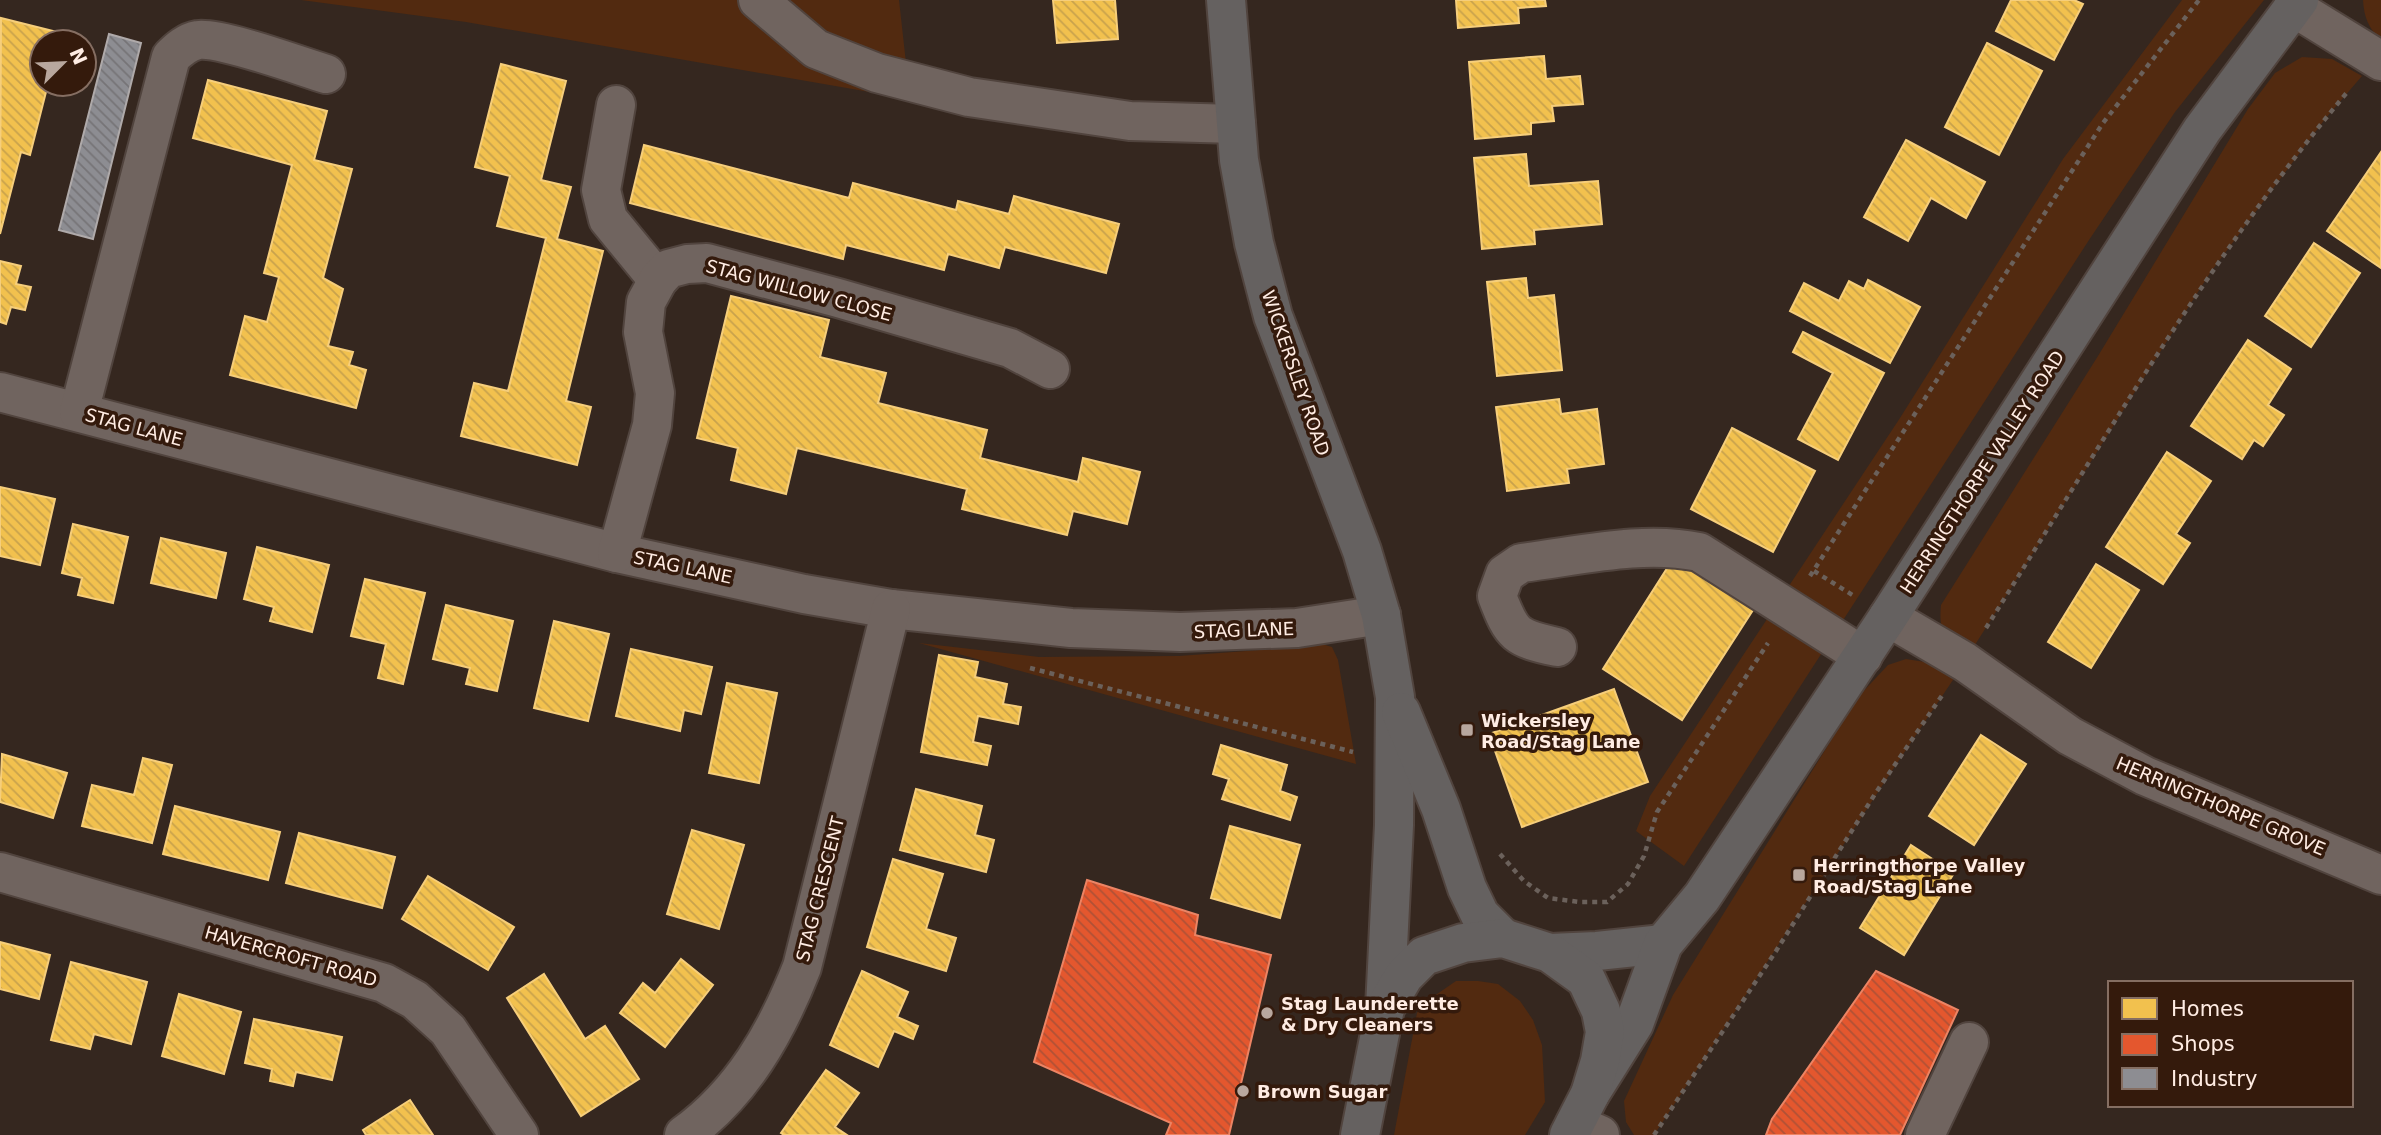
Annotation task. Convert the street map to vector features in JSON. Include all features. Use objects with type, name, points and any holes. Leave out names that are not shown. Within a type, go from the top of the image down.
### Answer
[{"type":"main road","name":"WICKERSLEY ROAD","points":[[1226,0],[1239,160],[1254,243],[1273,316],[1362,551],[1381,615],[1395,697],[1394,825],[1384,1008]]},
{"type":"main road","name":"HERRINGTHORPE VALLEY ROAD","points":[[1584,1122],[1634,1024],[1663,944],[1702,897],[1863,656],[2202,130],[2296,4]]},
{"type":"main road","name":"WICKERSLEY ROAD","points":[[1395,697],[1441,809],[1458,862],[1480,915],[1503,937]]},
{"type":"main road","points":[[1360,1135],[1384,1008],[1404,976],[1424,956],[1463,943],[1503,937],[1550,953],[1586,979],[1601,1011],[1605,1032],[1584,1122]]},
{"type":"main road","points":[[1550,953],[1663,944]]},
{"type":"street","points":[[758,0],[816,49],[877,73],[969,97],[1130,121],[1236,124]]},
{"type":"street","points":[[2296,4],[2379,59]]},
{"type":"street","points":[[79,412],[171,57],[182,46],[199,40],[218,41],[326,74]]},
{"type":"street","points":[[615,105],[601,190],[608,219],[658,280],[646,302],[643,332],[654,393],[652,425],[617,553]]},
{"type":"street","name":"STAG WILLOW CLOSE","points":[[658,280],[668,269],[707,263],[1010,348],[1050,369]]},
{"type":"street","name":"STAG LANE","points":[[0,392],[617,553],[804,594],[891,609],[1071,628],[1180,632],[1297,628],[1381,615]]},
{"type":"street","points":[[1557,647],[1527,641],[1509,626],[1497,596],[1505,574],[1521,563],[1637,549],[1679,548],[1699,552],[1863,656]]},
{"type":"street","name":"STAG CRESCENT","points":[[684,1135],[731,1094],[760,1055],[784,1011],[802,967],[891,609]]},
{"type":"street","name":"HERRINGTHORPE GROVE","points":[[1888,617],[1965,662],[2070,736],[2145,776],[2381,875]]},
{"type":"street","name":"HAVERCROFT ROAD","points":[[0,872],[384,983],[415,1000],[448,1030],[519,1135]]},
{"type":"street","points":[[1925,1135],[1969,1042]]},
{"type":"path","points":[[1458,862],[1494,847],[1524,881],[1548,898],[1607,902],[1628,884],[1644,856],[1657,812],[2103,123],[2199,0]]},
{"type":"path","points":[[1654,1135],[1776,951],[1875,794],[1965,662],[2210,273],[2325,120],[2379,59]]},
{"type":"path","points":[[1019,665],[1395,763]]},
{"type":"shaded area","points":[[301,0],[899,0],[910,99],[466,22]]},
{"type":"shaded area","points":[[2182,0],[2264,0],[2175,112],[2089,240],[1684,866],[1636,831],[1650,796],[1900,418],[2063,159]]},
{"type":"shaded area","points":[[2363,0],[2381,0],[2381,39],[2367,22]]},
{"type":"shaded area","points":[[2302,57],[2332,59],[2362,76],[2325,119],[2210,273],[1973,648],[1946,634],[1941,624],[1941,605],[2098,356],[2248,109],[2275,73]]},
{"type":"shaded area","points":[[919,643],[1039,657],[1179,656],[1318,643],[1332,647],[1338,660],[1356,764]]},
{"type":"shaded area","points":[[1906,659],[1925,662],[1955,677],[1654,1135],[1634,1135],[1626,1122],[1624,1101],[1673,995],[1858,697],[1888,665]]},
{"type":"shaded area","points":[[1456,981],[1498,984],[1520,1001],[1533,1020],[1542,1045],[1545,1102],[1525,1135],[1394,1135],[1417,1013],[1424,1003]]},
{"type":"building: Homes","points":[[1053,0],[1115,0],[1118,39],[1057,43]]},
{"type":"building: Homes","points":[[1456,0],[1545,0],[1546,6],[1518,8],[1519,23],[1458,28]]},
{"type":"building: Homes","points":[[2011,0],[2074,0],[2083,4],[2054,60],[1996,31]]},
{"type":"building: Homes","points":[[1,18],[41,28],[28,28],[28,98],[44,98],[30,155],[21,152],[0,234]]},
{"type":"building: Homes","points":[[1987,43],[2042,71],[1999,155],[1945,127]]},
{"type":"building: Homes","points":[[1544,56],[1546,79],[1580,76],[1583,104],[1552,106],[1554,121],[1531,123],[1531,134],[1475,139],[1469,62]]},
{"type":"building: Homes","points":[[501,64],[566,81],[541,180],[571,187],[557,239],[603,251],[566,401],[591,407],[577,465],[461,436],[474,383],[508,391],[546,238],[497,226],[510,176],[475,167]]},
{"type":"building: Homes","points":[[208,80],[327,111],[314,160],[352,169],[323,278],[343,289],[328,346],[353,352],[349,365],[366,370],[356,408],[230,375],[245,316],[267,322],[279,277],[264,273],[292,165],[193,138]]},
{"type":"building: Homes","points":[[1906,140],[1985,182],[1966,218],[1931,198],[1908,241],[1864,217]]},
{"type":"building: Homes","points":[[644,145],[849,198],[853,183],[956,210],[958,201],[1009,214],[1014,196],[1119,224],[1106,273],[1005,247],[999,268],[948,254],[944,270],[846,245],[843,259],[630,203]]},
{"type":"building: Homes","points":[[2381,152],[2381,268],[2327,231]]},
{"type":"building: Homes","points":[[1526,154],[1529,186],[1598,181],[1602,224],[1534,230],[1535,244],[1482,249],[1474,158]]},
{"type":"building: Homes","points":[[2314,243],[2360,273],[2311,347],[2265,316]]},
{"type":"building: Homes","points":[[0,261],[21,266],[16,284],[31,287],[25,310],[11,307],[6,324],[0,322]]},
{"type":"building: Homes","points":[[1526,278],[1528,298],[1554,295],[1562,370],[1497,376],[1487,282]]},
{"type":"building: Homes","points":[[1868,280],[1920,307],[1890,363],[1790,311],[1804,283],[1839,301],[1849,281],[1864,289]]},
{"type":"building: Homes","points":[[731,296],[829,320],[820,357],[886,373],[878,403],[987,430],[980,458],[1078,482],[1083,458],[1140,472],[1127,524],[1073,511],[1067,535],[962,509],[967,489],[797,448],[786,494],[731,480],[738,448],[697,438]]},
{"type":"building: Homes","points":[[1803,332],[1884,373],[1838,460],[1798,439],[1833,373],[1793,352]]},
{"type":"building: Homes","points":[[2248,340],[2291,369],[2268,405],[2284,415],[2263,446],[2254,440],[2242,459],[2191,426]]},
{"type":"building: Homes","points":[[1559,399],[1561,414],[1597,409],[1604,464],[1567,469],[1569,483],[1507,491],[1496,407]]},
{"type":"building: Homes","points":[[1732,428],[1815,471],[1773,552],[1691,509]]},
{"type":"building: Homes","points":[[2167,452],[2211,481],[2176,534],[2190,543],[2163,584],[2106,547]]},
{"type":"building: Homes","points":[[0,487],[55,499],[40,565],[0,556]]},
{"type":"building: Homes","points":[[73,524],[128,537],[113,603],[78,595],[82,578],[62,573]]},
{"type":"building: Homes","points":[[161,538],[226,553],[216,598],[151,583]]},
{"type":"building: Homes","points":[[257,547],[329,565],[312,632],[270,621],[274,607],[244,599]]},
{"type":"building: Homes","points":[[1673,559],[1753,610],[1682,720],[1603,669]]},
{"type":"building: Homes","points":[[2096,564],[2139,590],[2091,668],[2048,642]]},
{"type":"building: Homes","points":[[365,579],[425,593],[403,684],[378,678],[386,644],[351,636]]},
{"type":"building: Homes","points":[[446,605],[513,621],[497,691],[466,684],[470,668],[433,659]]},
{"type":"building: Homes","points":[[554,621],[609,634],[588,721],[534,708]]},
{"type":"building: Homes","points":[[631,649],[712,667],[701,714],[684,710],[680,731],[616,716]]},
{"type":"building: Homes","points":[[939,655],[978,662],[975,677],[1007,684],[1003,704],[1021,707],[1018,724],[978,716],[973,742],[991,746],[987,765],[921,752]]},
{"type":"building: Homes","points":[[727,683],[777,693],[759,783],[709,773]]},
{"type":"building: Homes","points":[[1614,689],[1648,782],[1522,827],[1489,734]]},
{"type":"building: Homes","points":[[1981,735],[2026,764],[1974,845],[1929,816]]},
{"type":"building: Homes","points":[[1221,745],[1287,765],[1280,791],[1297,797],[1290,820],[1222,799],[1229,779],[1213,774]]},
{"type":"building: Homes","points":[[2,754],[67,773],[53,818],[0,802]]},
{"type":"building: Homes","points":[[143,758],[172,765],[152,843],[82,826],[92,785],[134,795]]},
{"type":"building: Homes","points":[[916,789],[982,806],[975,835],[994,840],[986,872],[900,850]]},
{"type":"building: Homes","points":[[175,806],[280,832],[268,880],[163,854]]},
{"type":"building: Homes","points":[[1230,826],[1300,845],[1280,918],[1211,898]]},
{"type":"building: Homes","points":[[692,830],[744,845],[719,929],[667,914]]},
{"type":"building: Homes","points":[[299,833],[395,857],[382,908],[286,883]]},
{"type":"building: Homes","points":[[1911,845],[1954,873],[1904,955],[1860,928]]},
{"type":"building: Homes","points":[[893,859],[943,874],[926,929],[956,938],[946,971],[867,947]]},
{"type":"building: Homes","points":[[428,876],[514,927],[488,970],[402,919]]},
{"type":"building: Homes","points":[[0,942],[50,955],[39,999],[0,989]]},
{"type":"building: Homes","points":[[681,959],[713,985],[665,1047],[620,1013],[643,983],[655,993]]},
{"type":"building: Homes","points":[[71,962],[147,982],[131,1044],[94,1034],[90,1049],[51,1040]]},
{"type":"building: Homes","points":[[862,971],[908,992],[897,1017],[918,1026],[913,1039],[894,1031],[878,1067],[830,1045]]},
{"type":"building: Homes","points":[[544,974],[585,1039],[605,1026],[639,1079],[581,1116],[507,998]]},
{"type":"building: Homes","points":[[179,994],[241,1012],[224,1074],[162,1056]]},
{"type":"building: Homes","points":[[254,1019],[342,1037],[332,1080],[296,1072],[293,1086],[270,1081],[272,1069],[245,1063]]},
{"type":"building: Homes","points":[[826,1070],[859,1093],[835,1127],[847,1135],[781,1133]]},
{"type":"building: Homes","points":[[410,1100],[433,1135],[366,1135],[363,1130]]},
{"type":"building: Shops","points":[[1087,880],[1198,915],[1195,935],[1271,955],[1229,1135],[1166,1135],[1171,1123],[1034,1062]]},
{"type":"building: Shops","points":[[1876,971],[1958,1010],[1900,1135],[1766,1135],[1772,1119]]},
{"type":"building: Industry","points":[[109,34],[141,43],[93,239],[59,230],[93,98],[98,98],[98,77]]},
{"type":"place","name":"Wickersley Road/Stag Lane","points":[[1467,730]]},
{"type":"place","name":"Herringthorpe Valley Road/Stag Lane","points":[[1799,875]]},
{"type":"place","name":"Stag Launderette & Dry Cleaners","points":[[1267,1013]]},
{"type":"place","name":"Brown Sugar","points":[[1243,1091]]}]
